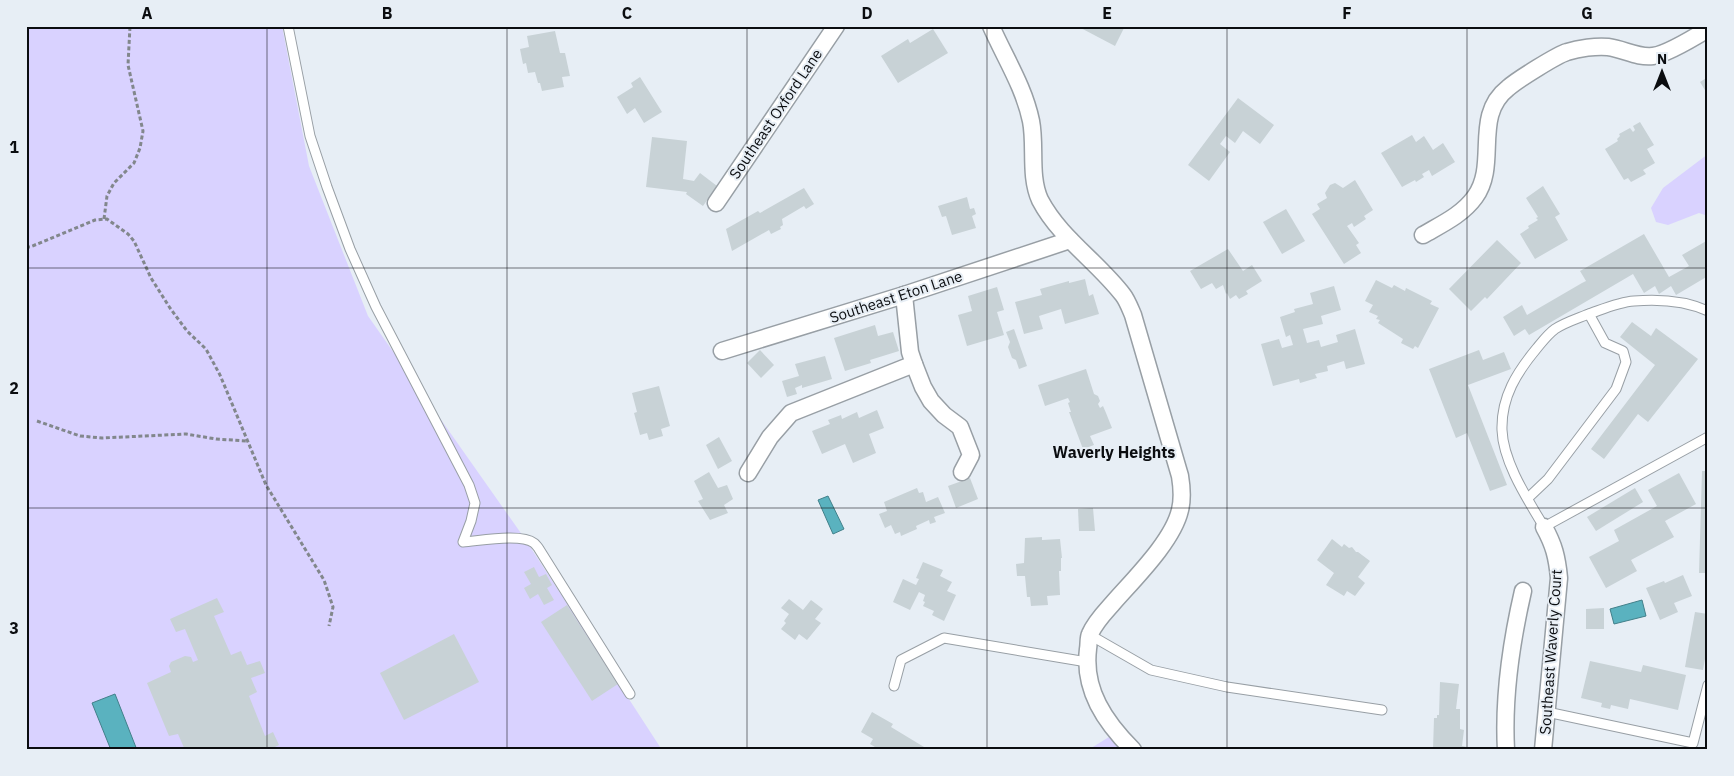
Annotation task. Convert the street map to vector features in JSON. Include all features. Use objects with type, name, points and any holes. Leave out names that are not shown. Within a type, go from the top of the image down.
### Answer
[{"type":"street","name":"Southeast Oxford Lane","points":[[716,203],[836,26]]},
{"type":"street","points":[[991,26],[1017,77],[1027,102],[1034,138],[1035,178],[1039,198],[1061,230],[1124,296],[1133,315],[1180,476],[1182,494],[1180,512],[1162,544],[1098,621],[1090,635],[1087,662],[1094,695],[1115,731],[1133,750]]},
{"type":"street","points":[[1423,235],[1458,216],[1475,198],[1484,181],[1487,164],[1487,127],[1490,113],[1507,88],[1565,52],[1586,48],[1608,47],[1632,55],[1654,56],[1687,42],[1708,29]]},
{"type":"street","name":"Southeast Eton Lane","points":[[722,352],[1070,240]]},
{"type":"street","points":[[904,295],[910,352],[923,387],[944,415],[960,427],[971,455],[962,472]]},
{"type":"street","points":[[748,473],[770,438],[791,413],[914,364]]},
{"type":"street","name":"Southeast Waverly Court","points":[[1543,750],[1559,578],[1558,561],[1554,545],[1544,527]]},
{"type":"street","points":[[1506,750],[1504,727],[1508,672],[1523,590]]},
{"type":"lane","points":[[288,26],[310,136],[350,250],[376,307],[469,485],[475,503],[463,542],[515,539],[528,540],[534,543],[630,694]]},
{"type":"lane","points":[[1708,312],[1694,304],[1664,301],[1632,301],[1589,314],[1554,329],[1523,364],[1511,384],[1503,408],[1502,432],[1508,455],[1519,482],[1544,527],[1708,437]]},
{"type":"lane","points":[[1528,498],[1548,479],[1616,389],[1626,362],[1623,352],[1606,343],[1589,314]]},
{"type":"lane","points":[[1090,635],[1151,670],[1227,687],[1382,710]]},
{"type":"lane","points":[[894,686],[901,660],[944,638],[1087,662]]},
{"type":"lane","points":[[1547,712],[1693,743],[1708,685]]},
{"type":"path","points":[[104,219],[107,196],[114,183],[134,163],[140,148],[143,131],[128,65],[130,26]]},
{"type":"path","points":[[26,247],[95,220],[104,219],[117,225],[134,241],[151,278],[170,308],[187,331],[206,349],[220,375],[266,485],[324,580],[333,607],[329,626]]},
{"type":"path","points":[[37,421],[80,436],[102,438],[186,434],[216,439],[247,441]]},
{"type":"shaded area","points":[[26,26],[282,26],[309,166],[368,316],[525,539],[662,750],[26,750]]},
{"type":"shaded area","points":[[1708,154],[1708,216],[1699,213],[1668,225],[1656,222],[1651,208],[1663,188]]},
{"type":"shaded area","points":[[1109,737],[1124,750],[1088,750]]},
{"type":"water","points":[[828,496],[844,529],[833,534],[818,500]]},
{"type":"water","points":[[1642,600],[1646,616],[1614,624],[1610,609]]},
{"type":"water","points":[[115,694],[137,750],[111,750],[92,703]]},
{"type":"building","points":[[1077,26],[1125,26],[1115,46]]},
{"type":"building","points":[[933,29],[948,53],[898,83],[881,56],[908,39],[910,43]]},
{"type":"building","points":[[555,31],[560,53],[565,53],[570,76],[562,77],[564,87],[542,91],[535,72],[528,73],[526,63],[523,64],[520,49],[529,47],[527,36]]},
{"type":"building","points":[[640,77],[662,112],[644,123],[635,108],[627,114],[617,97],[633,87],[631,83]]},
{"type":"building","points":[[1708,77],[1708,95],[1700,82]]},
{"type":"building","points":[[1238,98],[1274,125],[1260,144],[1243,131],[1235,143],[1226,136],[1220,144],[1230,152],[1209,181],[1188,165]]},
{"type":"building","points":[[1640,122],[1654,145],[1647,149],[1655,163],[1643,170],[1646,174],[1631,182],[1628,178],[1624,180],[1605,149],[1618,141],[1619,134],[1630,128],[1633,132],[1635,130],[1633,126]]},
{"type":"building","points":[[1412,135],[1416,142],[1424,136],[1433,150],[1443,143],[1455,162],[1432,176],[1429,170],[1422,174],[1424,177],[1402,187],[1381,153]]},
{"type":"building","points":[[652,137],[687,141],[683,179],[694,181],[700,173],[717,186],[703,206],[686,194],[687,192],[646,187]]},
{"type":"building","points":[[1355,180],[1373,210],[1364,216],[1366,219],[1354,227],[1352,223],[1347,226],[1359,243],[1356,245],[1361,253],[1344,264],[1312,214],[1320,209],[1317,204],[1327,198],[1325,193],[1330,185],[1335,183],[1343,188]]},
{"type":"building","points":[[1543,186],[1560,214],[1555,217],[1568,240],[1535,259],[1520,234],[1538,220],[1526,198]]},
{"type":"building","points":[[804,188],[814,204],[806,209],[804,206],[782,219],[783,225],[780,227],[781,229],[771,234],[769,230],[732,251],[726,229],[758,211],[760,213]]},
{"type":"building","points":[[967,197],[970,209],[974,208],[976,214],[972,216],[976,228],[952,235],[946,216],[942,217],[938,206]]},
{"type":"building","points":[[1286,209],[1305,241],[1282,254],[1263,222]]},
{"type":"building","points":[[1644,234],[1669,277],[1689,266],[1682,255],[1708,240],[1708,276],[1676,295],[1671,286],[1659,294],[1655,286],[1644,293],[1633,274],[1529,335],[1525,329],[1514,336],[1503,317],[1522,305],[1527,315],[1586,281],[1580,271]]},
{"type":"building","points":[[1497,240],[1521,263],[1487,299],[1485,297],[1471,311],[1449,289]]},
{"type":"building","points":[[1228,249],[1243,271],[1252,265],[1262,281],[1246,291],[1248,294],[1239,299],[1236,295],[1230,299],[1223,285],[1216,289],[1212,283],[1201,289],[1190,271]]},
{"type":"building","points":[[1085,279],[1089,296],[1093,294],[1099,314],[1065,324],[1061,309],[1039,316],[1043,329],[1024,334],[1015,302],[1042,295],[1040,289],[1069,281],[1069,283]]},
{"type":"building","points":[[1376,280],[1392,288],[1394,285],[1405,291],[1406,288],[1432,301],[1430,304],[1439,308],[1418,348],[1415,346],[1413,349],[1401,343],[1403,339],[1378,323],[1380,320],[1376,319],[1378,316],[1369,312],[1373,305],[1365,301]]},
{"type":"building","points":[[1334,286],[1341,310],[1321,316],[1323,324],[1303,329],[1307,343],[1319,340],[1321,347],[1338,342],[1336,335],[1355,329],[1365,364],[1346,369],[1344,361],[1327,366],[1328,371],[1315,374],[1317,378],[1300,383],[1299,379],[1273,386],[1261,344],[1279,339],[1282,348],[1293,345],[1290,335],[1286,337],[1280,317],[1295,312],[1294,309],[1313,304],[1310,293]]},
{"type":"building","points":[[997,287],[1004,310],[997,312],[1004,335],[967,346],[958,315],[972,311],[968,296]]},
{"type":"building","points":[[1632,322],[1651,336],[1656,328],[1698,359],[1648,422],[1638,414],[1604,459],[1591,449],[1655,365],[1620,337]]},
{"type":"building","points":[[875,325],[878,336],[893,332],[899,351],[870,360],[871,363],[845,371],[834,338]]},
{"type":"building","points":[[1014,329],[1027,366],[1019,369],[1008,347],[1010,342],[1006,332]]},
{"type":"building","points":[[760,350],[774,365],[761,378],[747,363]]},
{"type":"building","points":[[1479,350],[1483,360],[1504,352],[1511,369],[1468,385],[1507,485],[1490,491],[1467,433],[1456,438],[1429,369]]},
{"type":"building","points":[[825,356],[832,379],[802,388],[802,385],[795,388],[797,394],[787,397],[782,381],[799,376],[795,364]]},
{"type":"building","points":[[1086,369],[1094,394],[1098,396],[1100,401],[1098,404],[1100,408],[1103,406],[1112,428],[1090,436],[1094,445],[1083,449],[1069,412],[1071,412],[1068,398],[1045,406],[1038,385]]},
{"type":"building","points":[[659,386],[670,426],[661,429],[663,436],[649,440],[647,433],[640,435],[634,413],[637,412],[632,393]]},
{"type":"building","points":[[877,410],[884,428],[869,434],[876,453],[853,463],[845,444],[822,454],[812,431],[830,424],[828,420],[841,415],[842,419],[857,412],[859,418]]},
{"type":"building","points":[[719,437],[732,461],[718,469],[706,445]]},
{"type":"building","points":[[1702,471],[1708,471],[1708,573],[1699,573]]},
{"type":"building","points":[[709,472],[718,488],[727,485],[733,499],[724,505],[728,513],[710,520],[698,501],[703,499],[694,481]]},
{"type":"building","points":[[1679,473],[1696,504],[1665,521],[1674,537],[1631,560],[1637,571],[1606,588],[1589,557],[1619,541],[1614,530],[1657,506],[1648,490]]},
{"type":"building","points":[[970,478],[978,499],[956,508],[948,486]]},
{"type":"building","points":[[917,488],[919,493],[923,492],[926,502],[938,497],[945,513],[934,517],[936,522],[930,524],[929,520],[916,526],[917,529],[901,536],[900,532],[895,534],[891,525],[885,528],[879,514],[887,511],[884,502]]},
{"type":"building","points":[[1635,488],[1643,502],[1596,531],[1587,517]]},
{"type":"building","points":[[1093,508],[1095,531],[1079,531],[1078,509]]},
{"type":"building","points":[[1042,537],[1042,540],[1060,539],[1062,558],[1061,571],[1059,571],[1060,595],[1047,596],[1048,605],[1031,606],[1030,597],[1027,597],[1025,576],[1017,576],[1016,564],[1024,563],[1025,538]]},
{"type":"building","points":[[1332,539],[1342,547],[1344,544],[1349,548],[1352,547],[1370,561],[1358,577],[1365,583],[1355,596],[1347,591],[1344,596],[1326,585],[1334,573],[1317,560]]},
{"type":"building","points":[[923,562],[943,570],[940,576],[952,582],[947,591],[956,595],[944,621],[932,615],[934,611],[923,606],[925,595],[919,592],[910,610],[893,602],[903,579],[916,585],[919,579],[916,578]]},
{"type":"building","points":[[534,567],[539,577],[546,574],[552,585],[547,588],[554,600],[544,605],[538,594],[530,599],[524,588],[531,584],[524,572]]},
{"type":"building","points":[[1683,575],[1692,596],[1674,603],[1678,612],[1660,620],[1646,588],[1664,581],[1665,583]]},
{"type":"building","points":[[217,598],[224,612],[214,616],[231,655],[241,651],[247,665],[260,661],[265,673],[251,678],[257,692],[249,696],[265,736],[273,732],[279,745],[269,750],[185,750],[178,734],[169,736],[147,683],[171,672],[169,666],[171,662],[185,656],[191,657],[193,662],[198,660],[185,629],[176,632],[170,619]]},
{"type":"building","points":[[789,599],[803,610],[811,600],[823,609],[815,619],[821,623],[807,640],[799,634],[795,640],[781,629],[786,623],[784,621],[789,614],[781,608]]},
{"type":"building","points":[[567,605],[618,684],[592,701],[541,622]]},
{"type":"building","points":[[1604,608],[1604,629],[1586,629],[1586,609]]},
{"type":"building","points":[[1695,612],[1708,614],[1708,642],[1703,670],[1685,667]]},
{"type":"building","points":[[454,634],[479,682],[404,720],[380,673]]},
{"type":"building","points":[[1590,661],[1641,672],[1643,665],[1686,675],[1678,710],[1630,699],[1628,709],[1611,705],[1610,709],[1601,707],[1602,703],[1581,698]]},
{"type":"building","points":[[1440,682],[1459,684],[1456,709],[1460,709],[1460,729],[1464,730],[1462,746],[1470,750],[1433,750],[1434,718],[1437,718],[1437,715],[1439,715]]},
{"type":"building","points":[[872,712],[893,724],[891,727],[929,750],[890,748],[880,750],[870,744],[873,739],[861,732]]},
{"type":"district","name":"Waverly Heights","points":[[1114,452]]}]
